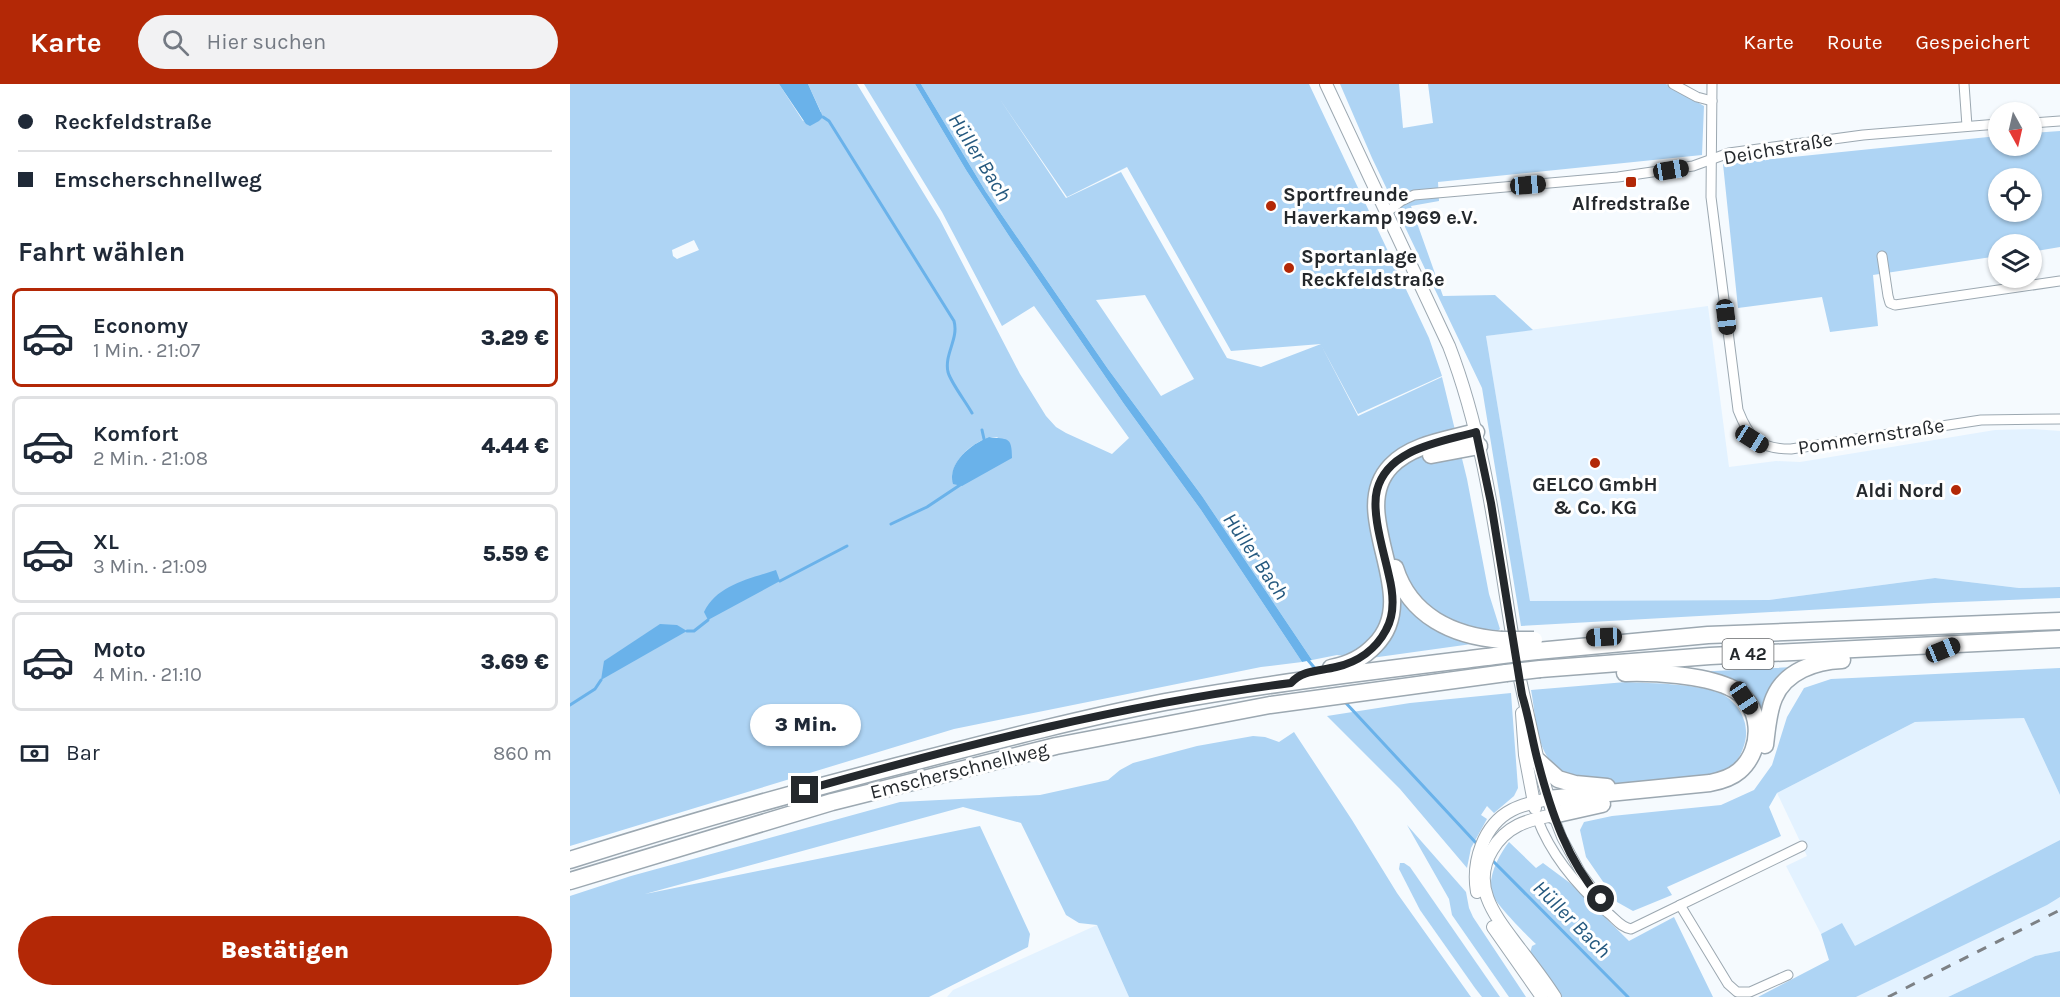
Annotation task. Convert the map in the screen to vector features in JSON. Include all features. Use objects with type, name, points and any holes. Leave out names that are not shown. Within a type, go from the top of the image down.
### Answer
[{"type":"highway","points":[[1477,439],[1418,458],[1395,472],[1383,498],[1384,512],[1395,568],[1400,583],[1409,598],[1421,611],[1436,621],[1502,647]]},
{"type":"highway","points":[[1341,671],[1368,653],[1380,640],[1388,627],[1391,616],[1390,580],[1377,515],[1377,489],[1382,479],[1390,467],[1415,450],[1477,439]]},
{"type":"highway","name":"A 42","points":[[1341,671],[1502,647],[1624,642],[1708,635],[2060,621]]},
{"type":"highway","name":"A 42","points":[[1540,669],[1710,656],[2060,639]]},
{"type":"highway","points":[[1543,809],[1708,791],[1739,781],[1759,758],[1764,746],[1775,696],[1785,682],[1797,672],[1812,664],[1828,660],[1930,655],[1956,645]]},
{"type":"highway","points":[[1540,669],[1571,673],[1645,672],[1706,680],[1731,687],[1744,698],[1757,722],[1754,752],[1737,773],[1725,780],[1635,792],[1543,809]]},
{"type":"highway","name":"Emscherschnellweg","points":[[570,881],[843,799],[1056,746],[1270,705],[1540,669]]},
{"type":"highway","name":"Emscherschnellweg","points":[[570,860],[827,784],[1023,734],[1164,702],[1291,683],[1298,674],[1341,671]]},
{"type":"highway","points":[[1538,761],[1558,779],[1635,792]]},
{"type":"street","points":[[1326,84],[1449,346],[1465,390],[1491,503],[1522,695],[1525,755],[1543,809],[1581,873],[1611,915]]},
{"type":"street","points":[[1673,84],[1697,97],[1712,101]]},
{"type":"street","name":"Pommernstraße","points":[[1712,84],[1711,197],[1738,410],[1743,425],[1752,439],[1764,446],[1791,449],[1981,420],[2060,419]]},
{"type":"street","points":[[1964,84],[1967,126]]},
{"type":"street","points":[[2042,122],[2060,121]]},
{"type":"street","name":"Deichstraße","points":[[1386,213],[1401,201],[1414,195],[1618,177],[1693,166],[1729,153],[1847,136],[1988,125]]},
{"type":"street","points":[[1882,256],[1888,296],[1890,303],[1895,305],[2060,281]]},
{"type":"street","points":[[1522,695],[1530,718],[1538,761],[1546,838],[1572,876],[1595,902],[1625,928],[1631,928],[1802,846]]},
{"type":"street","points":[[1543,809],[1510,810],[1497,822],[1493,836],[1479,852],[1480,871],[1494,914],[1545,980],[1555,997]]},
{"type":"street","points":[[1480,871],[1477,892],[1486,917],[1542,997]]},
{"type":"street","points":[[1680,905],[1728,984],[1737,992],[1750,992],[1788,975]]},
{"type":"shaded area","points":[[570,84],[779,84],[803,121],[821,112],[808,84],[857,84],[940,220],[1020,374],[1046,416],[1056,427],[1066,433],[1112,454],[1129,438],[1034,306],[1002,326],[942,212],[864,84],[915,84],[966,170],[1011,239],[1124,404],[1201,510],[1302,662],[1261,667],[954,729],[570,846]],"holes":[[[694,240],[699,250],[677,259],[673,256],[672,250]],[[989,437],[998,437],[952,481],[955,466],[963,454],[975,444]]]},
{"type":"shaded area","points":[[921,84],[1309,84],[1429,338],[1442,376],[1358,414],[1321,345],[1358,416],[1442,377],[1467,479],[1489,594],[1500,629],[1486,642],[1364,659],[1337,655],[1312,660],[1202,496],[1108,369],[986,192]],"holes":[[[999,98],[1067,197],[1127,167],[1231,351],[1321,344],[1261,367],[1227,358],[1121,172],[1066,198]],[[1145,295],[1194,379],[1161,396],[1096,300]]]},
{"type":"shaded area","points":[[1340,84],[1399,84],[1403,128],[1433,123],[1428,84],[1666,84],[1704,106],[1702,155],[1438,182],[1439,201],[1411,206],[1443,296],[1495,295],[1533,330],[1486,336],[1530,601],[1769,600],[1935,578],[2019,588],[2060,587],[2060,598],[1521,626],[1482,388],[1372,158]]},
{"type":"shaded area","points":[[2060,131],[2060,247],[2042,250],[2042,234],[1988,234],[1988,258],[1873,275],[1878,326],[1830,332],[1822,297],[1738,308],[1723,164],[1988,137],[1988,156],[2042,156],[2042,132]]},
{"type":"shaded area","points":[[1708,306],[1729,467],[1776,461],[1800,462],[1995,430],[2060,431],[2060,587],[2019,588],[1935,578],[1769,600],[1530,601],[1486,336]]},
{"type":"shaded area","points":[[1793,667],[1763,721],[1757,706],[1694,672]]},
{"type":"shaded area","points":[[2060,668],[2060,795],[2024,718],[1915,722],[1777,793],[1769,807],[1781,836],[1667,887],[1672,895],[1633,911],[1617,902],[1586,857],[1580,830],[1584,822],[1612,816],[1721,805],[1754,790],[1772,765],[1787,717],[1804,688],[1831,679]]},
{"type":"shaded area","points":[[1626,682],[1689,686],[1713,691],[1727,697],[1739,710],[1746,725],[1744,744],[1736,762],[1725,769],[1702,776],[1639,784],[1602,782],[1565,776],[1566,773],[1548,758],[1539,738],[1531,690]]},
{"type":"shaded area","points":[[1511,693],[1518,788],[1514,796],[1494,813],[1487,806],[1481,815],[1487,819],[1471,848],[1467,868],[1400,789],[1327,716],[1410,703]]},
{"type":"shaded area","points":[[2024,718],[2060,795],[2060,840],[1855,947],[1842,924],[1821,934],[1786,866],[1807,856],[1777,793],[1915,722]]},
{"type":"shaded area","points":[[1294,732],[1397,893],[1471,997],[1129,997],[1097,925],[1079,923],[1066,915],[1021,823],[963,807],[645,894],[980,826],[1030,934],[1028,947],[929,997],[570,997],[570,896],[631,876],[900,802],[1040,795],[1108,780],[1133,763],[1197,746],[1253,736],[1279,742]]},
{"type":"shaded area","points":[[1407,825],[1466,892],[1473,917],[1526,997],[1509,997],[1452,915],[1449,899]]},
{"type":"shaded area","points":[[2060,840],[2060,897],[2047,905],[1856,997],[1758,997],[1829,960],[1821,934],[1842,923],[1855,946]]},
{"type":"shaded area","points":[[1509,842],[1536,868],[1543,863],[1570,883],[1629,941],[1674,917],[1713,997],[1562,997],[1530,953],[1532,946],[1536,944],[1505,912],[1492,894],[1493,874],[1501,853]]},
{"type":"shaded area","points":[[1400,863],[1410,867],[1500,997],[1482,997],[1475,988],[1420,910],[1399,869]]},
{"type":"shaded area","points":[[2060,897],[2060,951],[2035,956],[1948,997],[1856,997]]},
{"type":"shaded area","points":[[1097,925],[1129,997],[947,997],[953,990]]},
{"type":"shaded area","points":[[2060,951],[2060,997],[1948,997],[2035,956]]},
{"type":"water","points":[[779,84],[808,84],[823,117],[810,126],[806,124]]},
{"type":"water","points":[[915,84],[921,84],[986,192],[1108,369],[1202,496],[1312,660],[1302,662],[1201,510],[1124,404],[1011,239],[966,170]]},
{"type":"water","points":[[989,437],[1007,440],[1011,445],[1012,458],[962,486],[953,484],[954,469],[962,455],[975,444]]},
{"type":"water","points":[[776,570],[780,581],[708,620],[704,612],[717,595],[725,589]]},
{"type":"water","points":[[660,624],[677,625],[687,631],[601,680],[604,661]]},
{"type":"waterway","points":[[823,117],[829,121],[954,321],[955,334],[948,359],[948,372],[972,413]]},
{"type":"waterway","points":[[982,430],[984,439]]},
{"type":"waterway","points":[[891,524],[927,507],[960,485]]},
{"type":"waterway","points":[[780,581],[847,546]]},
{"type":"waterway","points":[[687,631],[694,631],[708,620]]},
{"type":"waterway","name":"Hüller Bach","points":[[1307,659],[1318,672]]},
{"type":"waterway","points":[[570,705],[595,689],[601,680]]},
{"type":"waterway","name":"Hüller Bach","points":[[1345,702],[1477,844]]},
{"type":"waterway","name":"Hüller Bach","points":[[1492,860],[1628,997]]},
{"type":"railway","points":[[1888,997],[2060,910]]},
{"type":"place","name":"Alfredstraße","points":[[1631,182]]},
{"type":"place","name":"Sportfreunde Haverkamp 1969 e.V.","points":[[1271,206]]},
{"type":"place","name":"Sportanlage Reckfeldstraße","points":[[1289,268]]},
{"type":"place","name":"GELCO GmbH & Co. KG","points":[[1595,463]]},
{"type":"place","name":"Aldi Nord","points":[[1956,490]]},
{"type":"route","points":[[805,790],[1044,728],[1164,702],[1291,683],[1298,674],[1353,662],[1368,653],[1380,640],[1388,627],[1391,616],[1390,580],[1377,515],[1377,489],[1382,479],[1390,467],[1415,450],[1476,432],[1491,503],[1522,695],[1530,718],[1538,761],[1562,838],[1581,873],[1601,899]]}]
